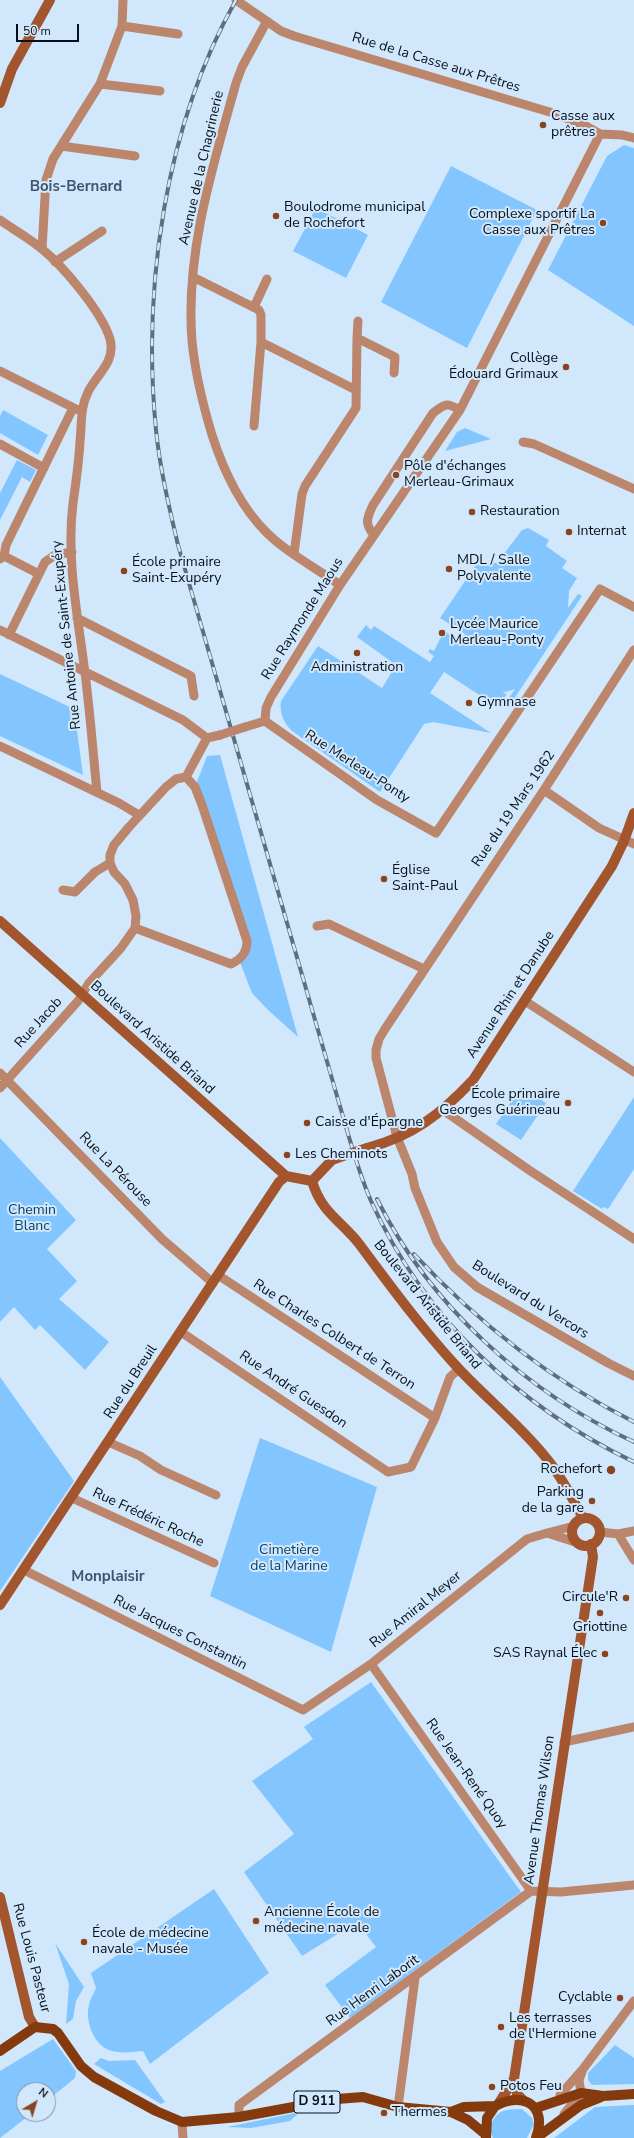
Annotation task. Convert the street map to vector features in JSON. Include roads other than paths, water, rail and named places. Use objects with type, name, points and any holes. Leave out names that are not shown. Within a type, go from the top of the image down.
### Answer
[{"type":"main road","points":[[0,2051],[35,2027]]},
{"type":"main road","name":"D 911","points":[[35,2027],[53,2029],[58,2033],[81,2066],[94,2077],[156,2111],[182,2122],[239,2117],[337,2099],[363,2097],[398,2107],[451,2112],[468,2120],[486,2136]]},
{"type":"main road","points":[[536,2108],[581,2094],[603,2096],[634,2094]]},
{"type":"main road","points":[[536,2138],[552,2128],[581,2105],[603,2096]]},
{"type":"main road","points":[[486,2136],[487,2118],[497,2105],[515,2101],[524,2101],[536,2108],[540,2120],[536,2138]]},
{"type":"main road","name":"D 911","points":[[451,2112],[464,2107],[497,2105]]},
{"type":"street","points":[[1,98],[12,69],[50,0]]},
{"type":"street","points":[[42,249],[46,180],[54,159],[100,84],[122,26],[123,0]]},
{"type":"street","name":"Rue de la Casse aux Prêtres","points":[[236,0],[281,31],[553,113],[584,124],[600,134]]},
{"type":"street","name":"Avenue de la Chagrinerie","points":[[267,21],[242,67],[236,83],[200,222],[193,277],[191,309],[193,348],[202,400],[217,448],[232,482],[256,522],[267,533],[294,554],[340,584]]},
{"type":"street","points":[[122,26],[178,34]]},
{"type":"street","points":[[0,81],[12,69]]},
{"type":"street","points":[[100,84],[160,91]]},
{"type":"street","points":[[600,134],[622,134],[634,138]]},
{"type":"street","name":"Rue Raymonde Maous","points":[[264,721],[266,708],[271,697],[340,584],[460,410],[600,134]]},
{"type":"street","points":[[62,146],[135,156]]},
{"type":"street","name":"Rue Antoine de Saint-Exupéry","points":[[0,220],[42,249],[55,262],[90,302],[110,340],[111,356],[102,373],[88,391],[77,410],[81,439],[70,526],[77,618],[85,674],[97,792]]},
{"type":"street","points":[[55,262],[102,231]]},
{"type":"street","points":[[193,277],[254,307],[261,315],[261,342],[254,426]]},
{"type":"street","points":[[254,307],[267,279]]},
{"type":"street","points":[[294,554],[302,494],[310,479],[354,412],[358,320]]},
{"type":"street","points":[[357,338],[395,357],[394,373]]},
{"type":"street","points":[[261,342],[356,390]]},
{"type":"street","points":[[0,372],[77,410],[44,468],[6,545],[2,558],[39,574]]},
{"type":"street","points":[[374,535],[367,527],[367,517],[373,505],[433,414],[444,405],[450,404],[460,410]]},
{"type":"street","points":[[522,442],[534,444],[634,489]]},
{"type":"street","points":[[0,444],[44,468]]},
{"type":"street","points":[[9,635],[45,562],[55,555],[72,552]]},
{"type":"street","name":"Rue Merleau-Ponty","points":[[264,721],[377,800],[436,833],[600,589],[634,607]]},
{"type":"street","points":[[77,618],[191,676],[194,696]]},
{"type":"street","points":[[0,630],[85,674],[191,725],[207,738]]},
{"type":"street","name":"Rue du 19 Mars 1962","points":[[397,1137],[376,1058],[376,1050],[385,1029],[544,790],[634,650]]},
{"type":"street","points":[[186,777],[195,787],[247,941],[247,950],[239,960],[231,964],[135,928],[136,916],[133,900],[110,863],[110,855],[114,845],[139,815],[166,787],[176,780],[186,777],[207,738],[264,721]]},
{"type":"street","points":[[0,746],[130,808],[139,815]]},
{"type":"street","points":[[544,790],[599,828],[629,842]]},
{"type":"street","name":"Avenue Rhin et Danube","points":[[312,1181],[332,1160],[384,1143],[428,1122],[443,1110],[473,1080],[629,842],[634,813]]},
{"type":"street","points":[[63,890],[75,892],[95,872],[110,863]]},
{"type":"street","name":"Boulevard Aristide Briand","points":[[0,921],[286,1176]]},
{"type":"street","points":[[317,926],[330,924],[424,969]]},
{"type":"street","name":"Rue Jacob","points":[[0,1088],[3,1077],[78,1001],[81,994],[121,948],[135,928]]},
{"type":"street","points":[[525,1001],[634,1072]]},
{"type":"street","name":"Rue La Pérouse","points":[[3,1077],[162,1239],[216,1279]]},
{"type":"street","points":[[443,1110],[529,1170],[634,1239]]},
{"type":"street","name":"Boulevard du Vercors","points":[[397,1137],[437,1242],[454,1267],[477,1287],[608,1363],[634,1376]]},
{"type":"street","points":[[286,1176],[300,1180],[312,1181]]},
{"type":"street","name":"Rue du Breuil","points":[[0,1604],[72,1498],[279,1182],[286,1176]]},
{"type":"street","name":"Boulevard Aristide Briand","points":[[312,1181],[316,1194],[324,1208],[350,1232],[375,1267],[459,1369],[547,1458],[561,1477],[583,1518]]},
{"type":"street","name":"Rue Charles Colbert de Terron","points":[[216,1279],[435,1418]]},
{"type":"street","name":"Rue André Guesdon","points":[[181,1332],[388,1472],[411,1467],[435,1418]]},
{"type":"street","points":[[435,1418],[450,1377],[459,1369]]},
{"type":"street","points":[[108,1442],[140,1456],[161,1470],[216,1495]]},
{"type":"street","name":"Rue Frédéric Roche","points":[[72,1498],[214,1563]]},
{"type":"street","points":[[547,1533],[582,1545],[591,1544],[598,1539],[600,1532],[599,1527],[594,1520],[583,1518],[574,1526],[573,1535],[578,1543]]},
{"type":"street","name":"Rue Amiral Meyer","points":[[303,1710],[371,1664],[527,1538],[574,1526]]},
{"type":"street","points":[[600,1532],[618,1534],[634,1531]]},
{"type":"street","points":[[618,1534],[634,1560]]},
{"type":"street","name":"Avenue Thomas Wilson","points":[[524,2101],[517,2094],[514,2079],[593,1557],[591,1544]]},
{"type":"street","name":"Rue Jacques Constantin","points":[[24,1570],[303,1710]]},
{"type":"street","name":"Rue Jean-René Quoy","points":[[371,1664],[532,1891]]},
{"type":"street","points":[[564,1742],[634,1727]]},
{"type":"street","points":[[532,1891],[561,1892],[634,1885]]},
{"type":"street","name":"Rue Henri Laborit","points":[[239,2117],[239,2105],[532,1891]]},
{"type":"street","name":"Rue Louis Pasteur","points":[[0,1897],[29,2017],[35,2027]]},
{"type":"street","points":[[398,2107],[414,1978]]},
{"type":"street","points":[[560,2100],[560,2095],[583,2069],[634,2001]]},
{"type":"street","points":[[552,2128],[581,2094],[579,2080],[583,2069]]},
{"type":"street","name":"Avenue Thomas Wilson","points":[[497,2105],[514,2079]]},
{"type":"street","points":[[182,2122],[183,2138]]},
{"type":"railway","points":[[236,0],[212,49],[192,100],[176,154],[164,209],[156,264],[153,320],[153,376],[156,430],[162,474],[178,545],[350,1140],[371,1201],[393,1244],[418,1283],[447,1320],[479,1355],[514,1386],[552,1414],[592,1440],[634,1462]]},
{"type":"railway","points":[[377,1199],[399,1238],[424,1275],[453,1310],[485,1342],[519,1371],[556,1398],[594,1422],[634,1442]]},
{"type":"railway","points":[[414,1254],[463,1303],[516,1348],[573,1388],[634,1422]]},
{"type":"place","name":"Casse aux prêtres","points":[[543,125]]},
{"type":"place","name":"Boulodrome municipal de Rochefort","points":[[276,216]]},
{"type":"place","name":"Complexe sportif La Casse aux Prêtres","points":[[603,223]]},
{"type":"place","name":"Collège Édouard Grimaux","points":[[566,367]]},
{"type":"place","name":"Pôle d'échanges Merleau-Grimaux","points":[[396,475]]},
{"type":"place","name":"Restauration","points":[[472,512]]},
{"type":"place","name":"Internat","points":[[569,532]]},
{"type":"place","name":"MDL / Salle Polyvalente","points":[[449,569]]},
{"type":"place","name":"École primaire Saint-Exupéry","points":[[124,571]]},
{"type":"place","name":"Lycée Maurice Merleau-Ponty","points":[[442,633]]},
{"type":"place","name":"Administration","points":[[357,653]]},
{"type":"place","name":"Gymnase","points":[[469,703]]},
{"type":"place","name":"Église Saint-Paul","points":[[384,879]]},
{"type":"place","name":"École primaire Georges Guérineau","points":[[568,1103]]},
{"type":"place","name":"Caisse d'Épargne","points":[[307,1123]]},
{"type":"place","name":"Les Cheminots","points":[[287,1155]]},
{"type":"place","name":"Rochefort","points":[[611,1470]]},
{"type":"place","name":"Parking de la gare","points":[[592,1501]]},
{"type":"place","name":"Circule'R","points":[[626,1598]]},
{"type":"place","name":"Griottine","points":[[600,1613]]},
{"type":"place","name":"SAS Raynal Élec","points":[[605,1654]]},
{"type":"place","name":"Ancienne École de médecine navale","points":[[256,1921]]},
{"type":"place","name":"École de médecine navale - Musée","points":[[84,1942]]},
{"type":"place","name":"Cyclable","points":[[620,1998]]},
{"type":"place","name":"Les terrasses de l'Hermione","points":[[501,2027]]},
{"type":"place","name":"Potos Feu","points":[[492,2087]]},
{"type":"place","name":"Thermes","points":[[384,2113]]},
{"type":"district","name":"Bois-Bernard","points":[[76,187]]},
{"type":"district","name":"Monplaisir","points":[[108,1577]]},
{"type":"park label","name":"Chemin Blanc","points":[[32,1220]]},
{"type":"park label","name":"Cimetière de la Marine","points":[[289,1560]]}]
